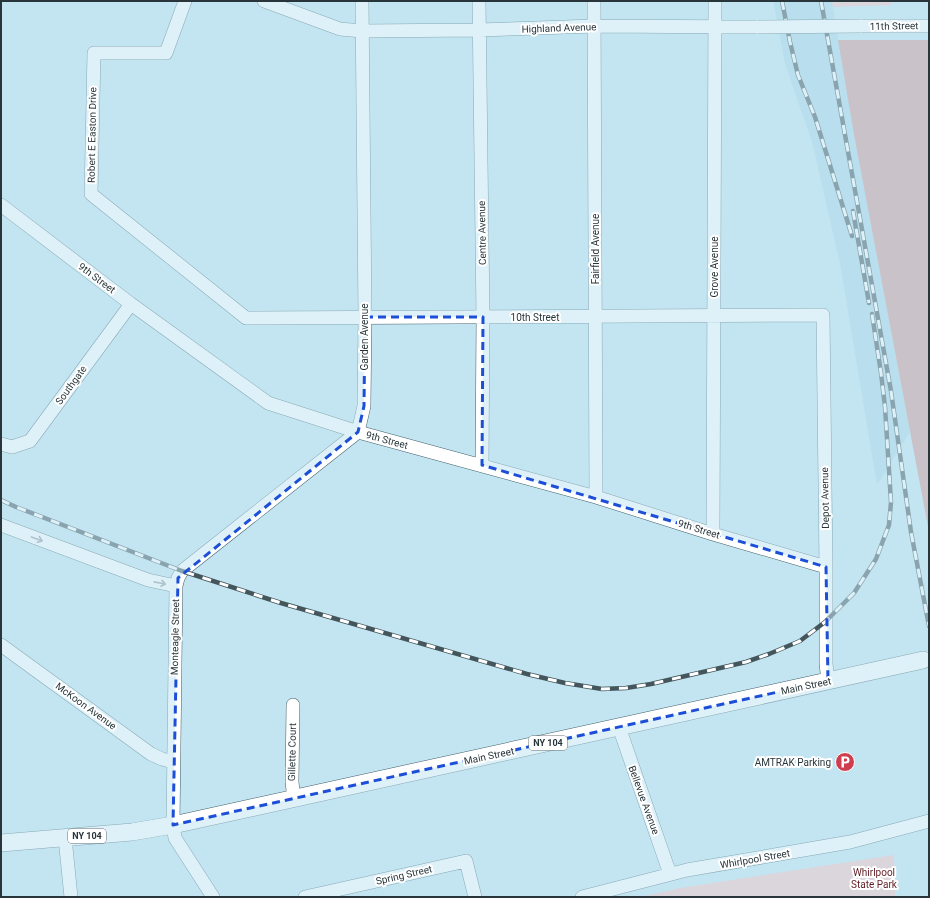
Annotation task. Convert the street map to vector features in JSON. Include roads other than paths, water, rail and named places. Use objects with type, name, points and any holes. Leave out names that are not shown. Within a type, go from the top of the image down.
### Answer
[{"type":"main road","name":"Main Street","points":[[172,825],[923,660]]},
{"type":"main road","name":"NY 104","points":[[1,843],[132,832],[172,825]]},
{"type":"street","name":"Robert E Easton Drive","points":[[185,1],[166,53],[94,53],[91,194],[246,318]]},
{"type":"street","name":"Highland Avenue","points":[[264,1],[340,29],[362,31],[479,30],[594,26],[860,26]]},
{"type":"street","name":"Garden Avenue","points":[[358,432],[364,406],[365,317],[362,1]]},
{"type":"street","name":"Centre Avenue","points":[[479,1],[483,317],[482,465]]},
{"type":"street","name":"Fairfield Avenue","points":[[594,1],[596,497]]},
{"type":"street","name":"Grove Avenue","points":[[714,1],[714,534]]},
{"type":"street","name":"11th Street","points":[[860,26],[929,26]]},
{"type":"street","name":"9th Street","points":[[1,205],[131,304],[268,403],[358,432],[596,497],[826,567]]},
{"type":"street","name":"Southgate","points":[[1,444],[12,447],[30,441],[131,304]]},
{"type":"street","name":"10th Street","points":[[246,318],[823,315]]},
{"type":"street","name":"Depot Avenue","points":[[823,315],[826,664],[828,681]]},
{"type":"street","points":[[176,586],[182,571],[358,432]]},
{"type":"street","name":"Monteagle Street","points":[[1,525],[148,580],[176,586],[172,825]]},
{"type":"street","name":"McKoon Avenue","points":[[1,645],[151,754],[173,762]]},
{"type":"street","name":"Gillette Court","points":[[293,705],[292,782],[294,799]]},
{"type":"street","name":"Bellevue Avenue","points":[[619,727],[670,874]]},
{"type":"street","name":"Whirlpool Street","points":[[582,897],[670,874],[850,842],[929,821]]},
{"type":"street","points":[[172,825],[175,838],[213,897]]},
{"type":"street","points":[[65,838],[71,897]]},
{"type":"street","name":"Spring Street","points":[[305,897],[466,861],[475,897]]},
{"type":"railway","points":[[782,1],[798,75],[815,117],[852,236]]},
{"type":"railway","points":[[821,1],[891,391],[911,532],[929,626]]},
{"type":"railway","points":[[853,211],[869,303]]},
{"type":"railway","points":[[1,500],[182,571],[281,603],[527,674],[565,683],[602,689],[626,688],[651,684],[746,662],[800,641],[825,622],[854,593],[876,559],[889,525],[891,502],[885,407],[872,314]]},
{"type":"place","name":"AMTRAK Parking","points":[[845,762]]},
{"type":"park label","name":"Whirlpool State Park","points":[[874,878]]}]
